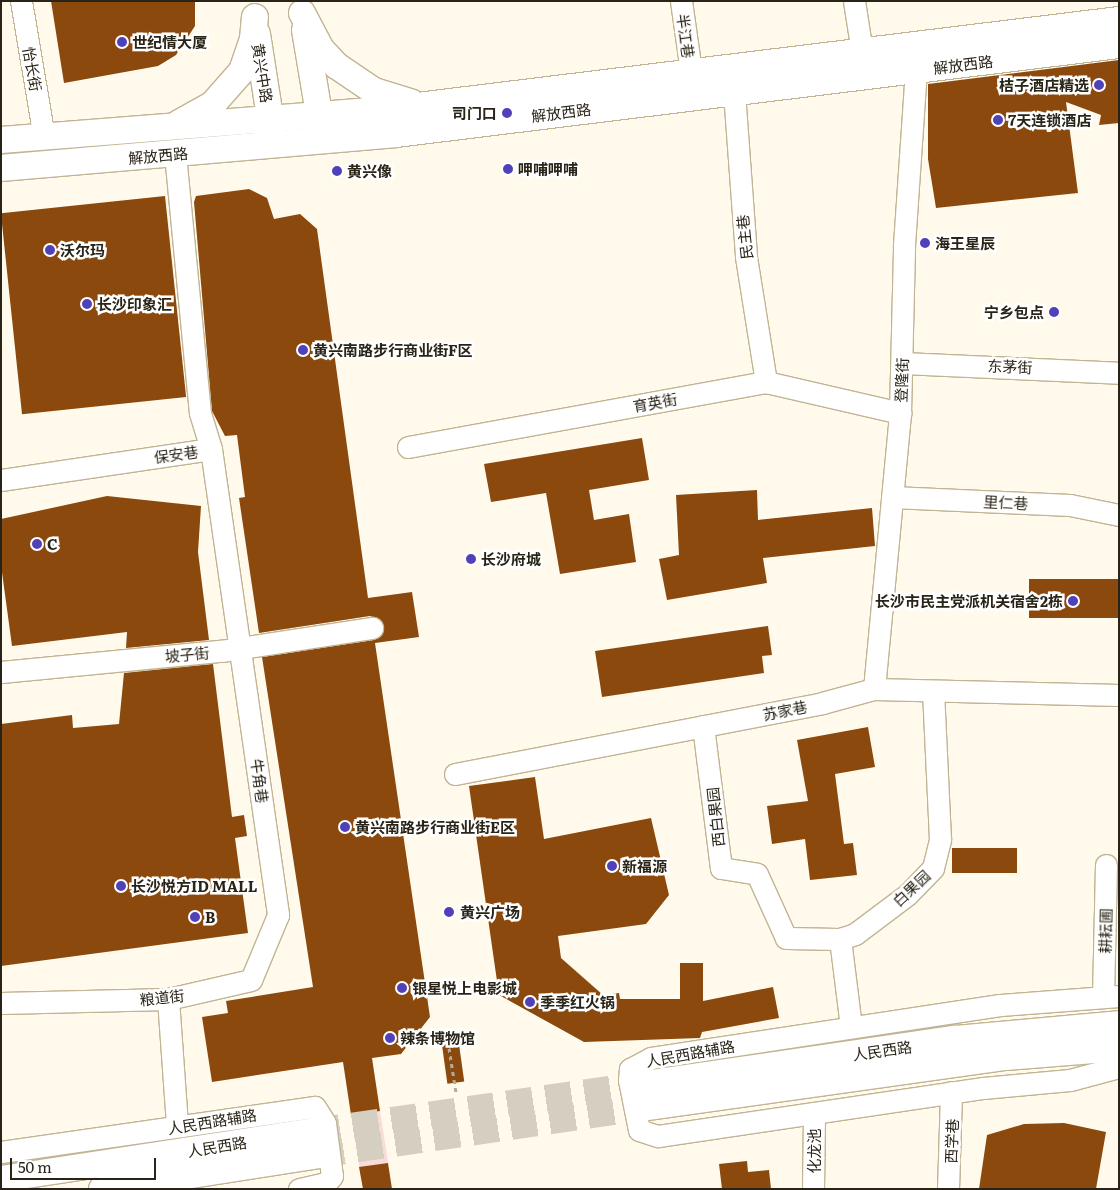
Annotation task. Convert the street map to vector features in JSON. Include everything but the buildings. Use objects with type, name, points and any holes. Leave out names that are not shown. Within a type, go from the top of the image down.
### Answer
[{"type":"main road","points":[[301,7],[321,48],[353,79],[394,98],[434,104]]},
{"type":"main road","points":[[301,7],[321,128]]},
{"type":"main road","points":[[166,128],[194,117],[228,89],[249,54],[253,9]]},
{"type":"main road","name":"黄兴中路","points":[[253,9],[272,132]]},
{"type":"main road","name":"解放西路","points":[[321,128],[434,104],[1119,20]]},
{"type":"main road","name":"解放西路","points":[[1,140],[166,128],[272,132],[321,128],[734,92],[1119,45]]},
{"type":"main road","name":"解放西路","points":[[1,168],[175,154],[272,132]]},
{"type":"main road","name":"人民西路","points":[[1119,1024],[955,1039],[647,1096],[1006,1057],[1119,1048]]},
{"type":"main road","name":"人民西路","points":[[1,1179],[316,1143],[102,1189]]},
{"type":"street","name":"怡长街","points":[[21,1],[44,137]]},
{"type":"street","name":"半江巷","points":[[681,1],[691,71]]},
{"type":"street","points":[[854,1],[862,52]]},
{"type":"street","name":"登隆街","points":[[874,689],[900,413],[904,246],[916,70]]},
{"type":"street","name":"民主巷","points":[[734,92],[746,257],[766,382]]},
{"type":"street","points":[[175,154],[200,413],[211,449]]},
{"type":"street","name":"东茅街","points":[[902,363],[1119,373]]},
{"type":"street","name":"育英街","points":[[408,447],[766,382],[900,413]]},
{"type":"street","name":"保安巷","points":[[1,480],[211,449],[242,648]]},
{"type":"street","name":"里仁巷","points":[[892,496],[1070,505],[1119,515]]},
{"type":"street","name":"坡子街","points":[[1,672],[242,648],[372,628]]},
{"type":"street","name":"牛角巷","points":[[242,648],[278,915]]},
{"type":"street","name":"苏家巷","points":[[455,774],[703,726],[874,689],[1119,694]]},
{"type":"street","name":"白果园","points":[[840,939],[855,934],[908,894],[933,868],[940,839],[940,785],[933,690]]},
{"type":"street","name":"西白果园","points":[[703,726],[721,868],[757,874],[786,938],[840,939]]},
{"type":"street","name":"耕耘圃","points":[[1106,865],[1111,996]]},
{"type":"street","name":"粮道街","points":[[1,1003],[168,1000],[251,980],[278,915]]},
{"type":"street","points":[[840,939],[851,1027]]},
{"type":"street","name":"人民西路辅路","points":[[1111,996],[1000,1005],[650,1058],[630,1069],[635,1121],[646,1136],[814,1114],[951,1092],[1070,1080],[1119,1067]]},
{"type":"street","points":[[168,1000],[177,1126]]},
{"type":"street","name":"西学巷","points":[[948,1189],[951,1092]]},
{"type":"street","name":"人民西路辅路","points":[[1,1152],[315,1107],[325,1123],[332,1176],[326,1183],[299,1189]]},
{"type":"street","name":"化龙池","points":[[813,1189],[814,1114]]},
{"type":"path","points":[[449,1048],[456,1092]]},
{"type":"shaded area","points":[[380,1111],[388,1163],[360,1168],[351,1116]]},
{"type":"tunnel","points":[[314,1131],[645,1084]]},
{"type":"tunnel","points":[[318,1155],[649,1107]]},
{"type":"place","name":"世纪情大厦","points":[[122,42]]},
{"type":"place","name":"桔子酒店精选","points":[[1099,85]]},
{"type":"place","name":"司门口","points":[[507,113]]},
{"type":"place","name":"7天连锁酒店","points":[[998,120]]},
{"type":"place","name":"呷哺呷哺","points":[[508,169]]},
{"type":"place","name":"黄兴像","points":[[337,171]]},
{"type":"place","name":"海王星辰","points":[[925,243]]},
{"type":"place","name":"沃尔玛","points":[[50,250]]},
{"type":"place","name":"长沙印象汇","points":[[87,304]]},
{"type":"place","name":"宁乡包点","points":[[1054,312]]},
{"type":"place","name":"黄兴南路步行商业街F区","points":[[303,350]]},
{"type":"place","name":"C","points":[[37,544]]},
{"type":"place","name":"长沙府城","points":[[471,559]]},
{"type":"place","name":"长沙市民主党派机关宿舍2栋","points":[[1073,601]]},
{"type":"place","name":"黄兴南路步行商业街E区","points":[[345,827]]},
{"type":"place","name":"新福源","points":[[612,866]]},
{"type":"place","name":"长沙悦方ID MALL","points":[[121,886]]},
{"type":"place","name":"黄兴广场","points":[[449,912]]},
{"type":"place","name":"B","points":[[195,917]]},
{"type":"place","name":"银星悦上电影城","points":[[402,988]]},
{"type":"place","name":"季季红火锅","points":[[530,1002]]},
{"type":"place","name":"辣条博物馆","points":[[390,1038]]}]
